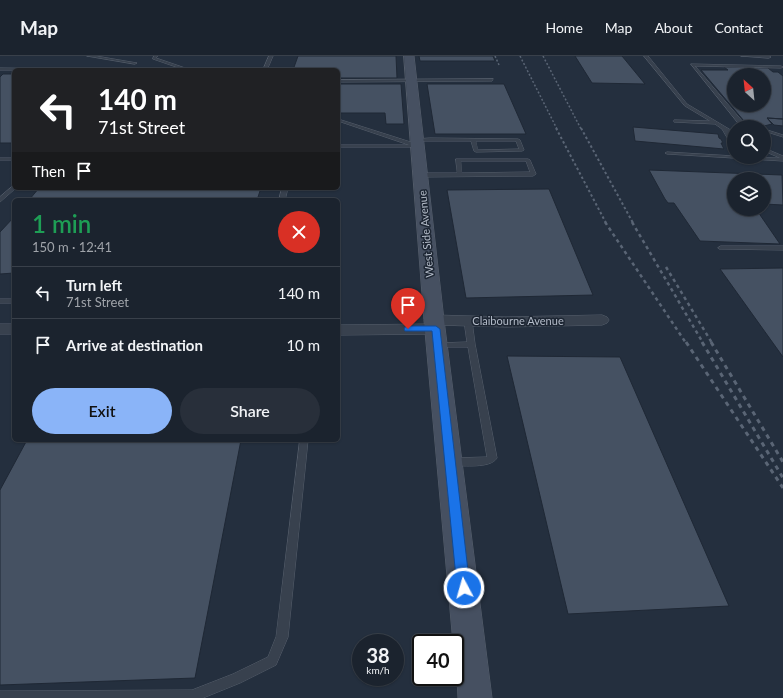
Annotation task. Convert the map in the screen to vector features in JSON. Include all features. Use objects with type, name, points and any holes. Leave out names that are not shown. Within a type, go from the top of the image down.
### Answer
[{"type":"street","name":"West Side Avenue","points":[[409,56],[436,331],[475,698]]},
{"type":"street","name":"Claibourne Avenue","points":[[340,330],[436,331],[468,321],[506,322],[602,320]]},
{"type":"street","points":[[0,329],[12,329]]},
{"type":"lane","points":[[89,56],[135,63]]},
{"type":"lane","points":[[156,56],[154,58],[183,68]]},
{"type":"lane","points":[[266,68],[271,56]]},
{"type":"lane","points":[[646,56],[686,105],[727,130]]},
{"type":"lane","points":[[743,56],[770,57]]},
{"type":"lane","points":[[739,120],[692,65],[780,67]]},
{"type":"lane","points":[[0,69],[12,69]]},
{"type":"lane","points":[[340,81],[492,80]]},
{"type":"lane","points":[[340,121],[418,143]]},
{"type":"lane","points":[[676,122],[715,124]]},
{"type":"lane","points":[[724,129],[727,134]]},
{"type":"lane","points":[[771,132],[783,136]]},
{"type":"lane","points":[[340,146],[474,140],[518,140],[522,150],[476,151],[474,140]]},
{"type":"lane","points":[[668,153],[727,156]]},
{"type":"lane","points":[[771,153],[783,159]]},
{"type":"lane","points":[[771,158],[783,159]]},
{"type":"lane","points":[[0,159],[12,159]]},
{"type":"lane","points":[[421,175],[460,175],[490,174],[533,174],[528,160],[458,160],[460,175]]},
{"type":"lane","points":[[0,200],[12,189]]},
{"type":"lane","points":[[721,248],[783,248]]},
{"type":"lane","points":[[0,301],[12,301]]},
{"type":"lane","points":[[450,462],[488,461],[492,458],[468,321]]},
{"type":"lane","points":[[436,331],[471,344]]},
{"type":"lane","points":[[0,698],[192,696],[236,680],[272,661],[282,637],[304,442]]},
{"type":"building","points":[[298,56],[396,56],[397,78],[340,78],[340,68],[294,68]]},
{"type":"building","points":[[419,56],[493,56],[495,61],[420,61]]},
{"type":"building","points":[[575,56],[622,56],[645,84],[592,83]]},
{"type":"building","points":[[724,67],[768,68],[727,68],[727,69]]},
{"type":"building","points":[[701,70],[727,70],[727,101]]},
{"type":"building","points":[[771,70],[778,72],[783,76],[783,119],[767,118],[769,120],[743,120],[736,112],[771,112]]},
{"type":"building","points":[[3,74],[12,74],[12,143],[0,143],[0,77]]},
{"type":"building","points":[[340,84],[401,84],[404,124],[386,124],[385,113],[340,113]]},
{"type":"building","points":[[427,84],[504,84],[526,134],[435,134]]},
{"type":"building","points":[[767,118],[783,119],[783,126],[774,125],[771,120]]},
{"type":"building","points":[[633,127],[718,134],[723,143],[721,143],[724,149],[635,141]]},
{"type":"building","points":[[649,170],[727,173],[727,216],[761,216],[780,244],[700,241],[674,203],[668,203]]},
{"type":"building","points":[[771,175],[782,175],[783,205],[771,204]]},
{"type":"building","points":[[549,189],[593,295],[466,298],[447,190]]},
{"type":"building","points":[[37,190],[260,190],[258,198],[31,198]]},
{"type":"building","points":[[12,219],[12,273],[0,274],[0,232]]},
{"type":"building","points":[[783,268],[783,357],[720,269]]},
{"type":"building","points":[[507,356],[620,357],[729,606],[568,614]]},
{"type":"building","points":[[26,442],[241,442],[195,678],[0,685],[0,490]]},
{"type":"railway","points":[[495,56],[499,65]]},
{"type":"railway","points":[[520,56],[557,129]]},
{"type":"railway","points":[[543,56],[581,129]]},
{"type":"railway","points":[[556,128],[606,223]]},
{"type":"railway","points":[[581,128],[633,223]]},
{"type":"railway","points":[[605,222],[686,343]]},
{"type":"railway","points":[[632,222],[703,343]]},
{"type":"railway","points":[[666,267],[712,343]]},
{"type":"railway","points":[[686,342],[783,488]]},
{"type":"railway","points":[[702,342],[783,478]]},
{"type":"railway","points":[[711,342],[783,462]]},
{"type":"route","points":[[408,329],[436,329],[464,588]]}]
